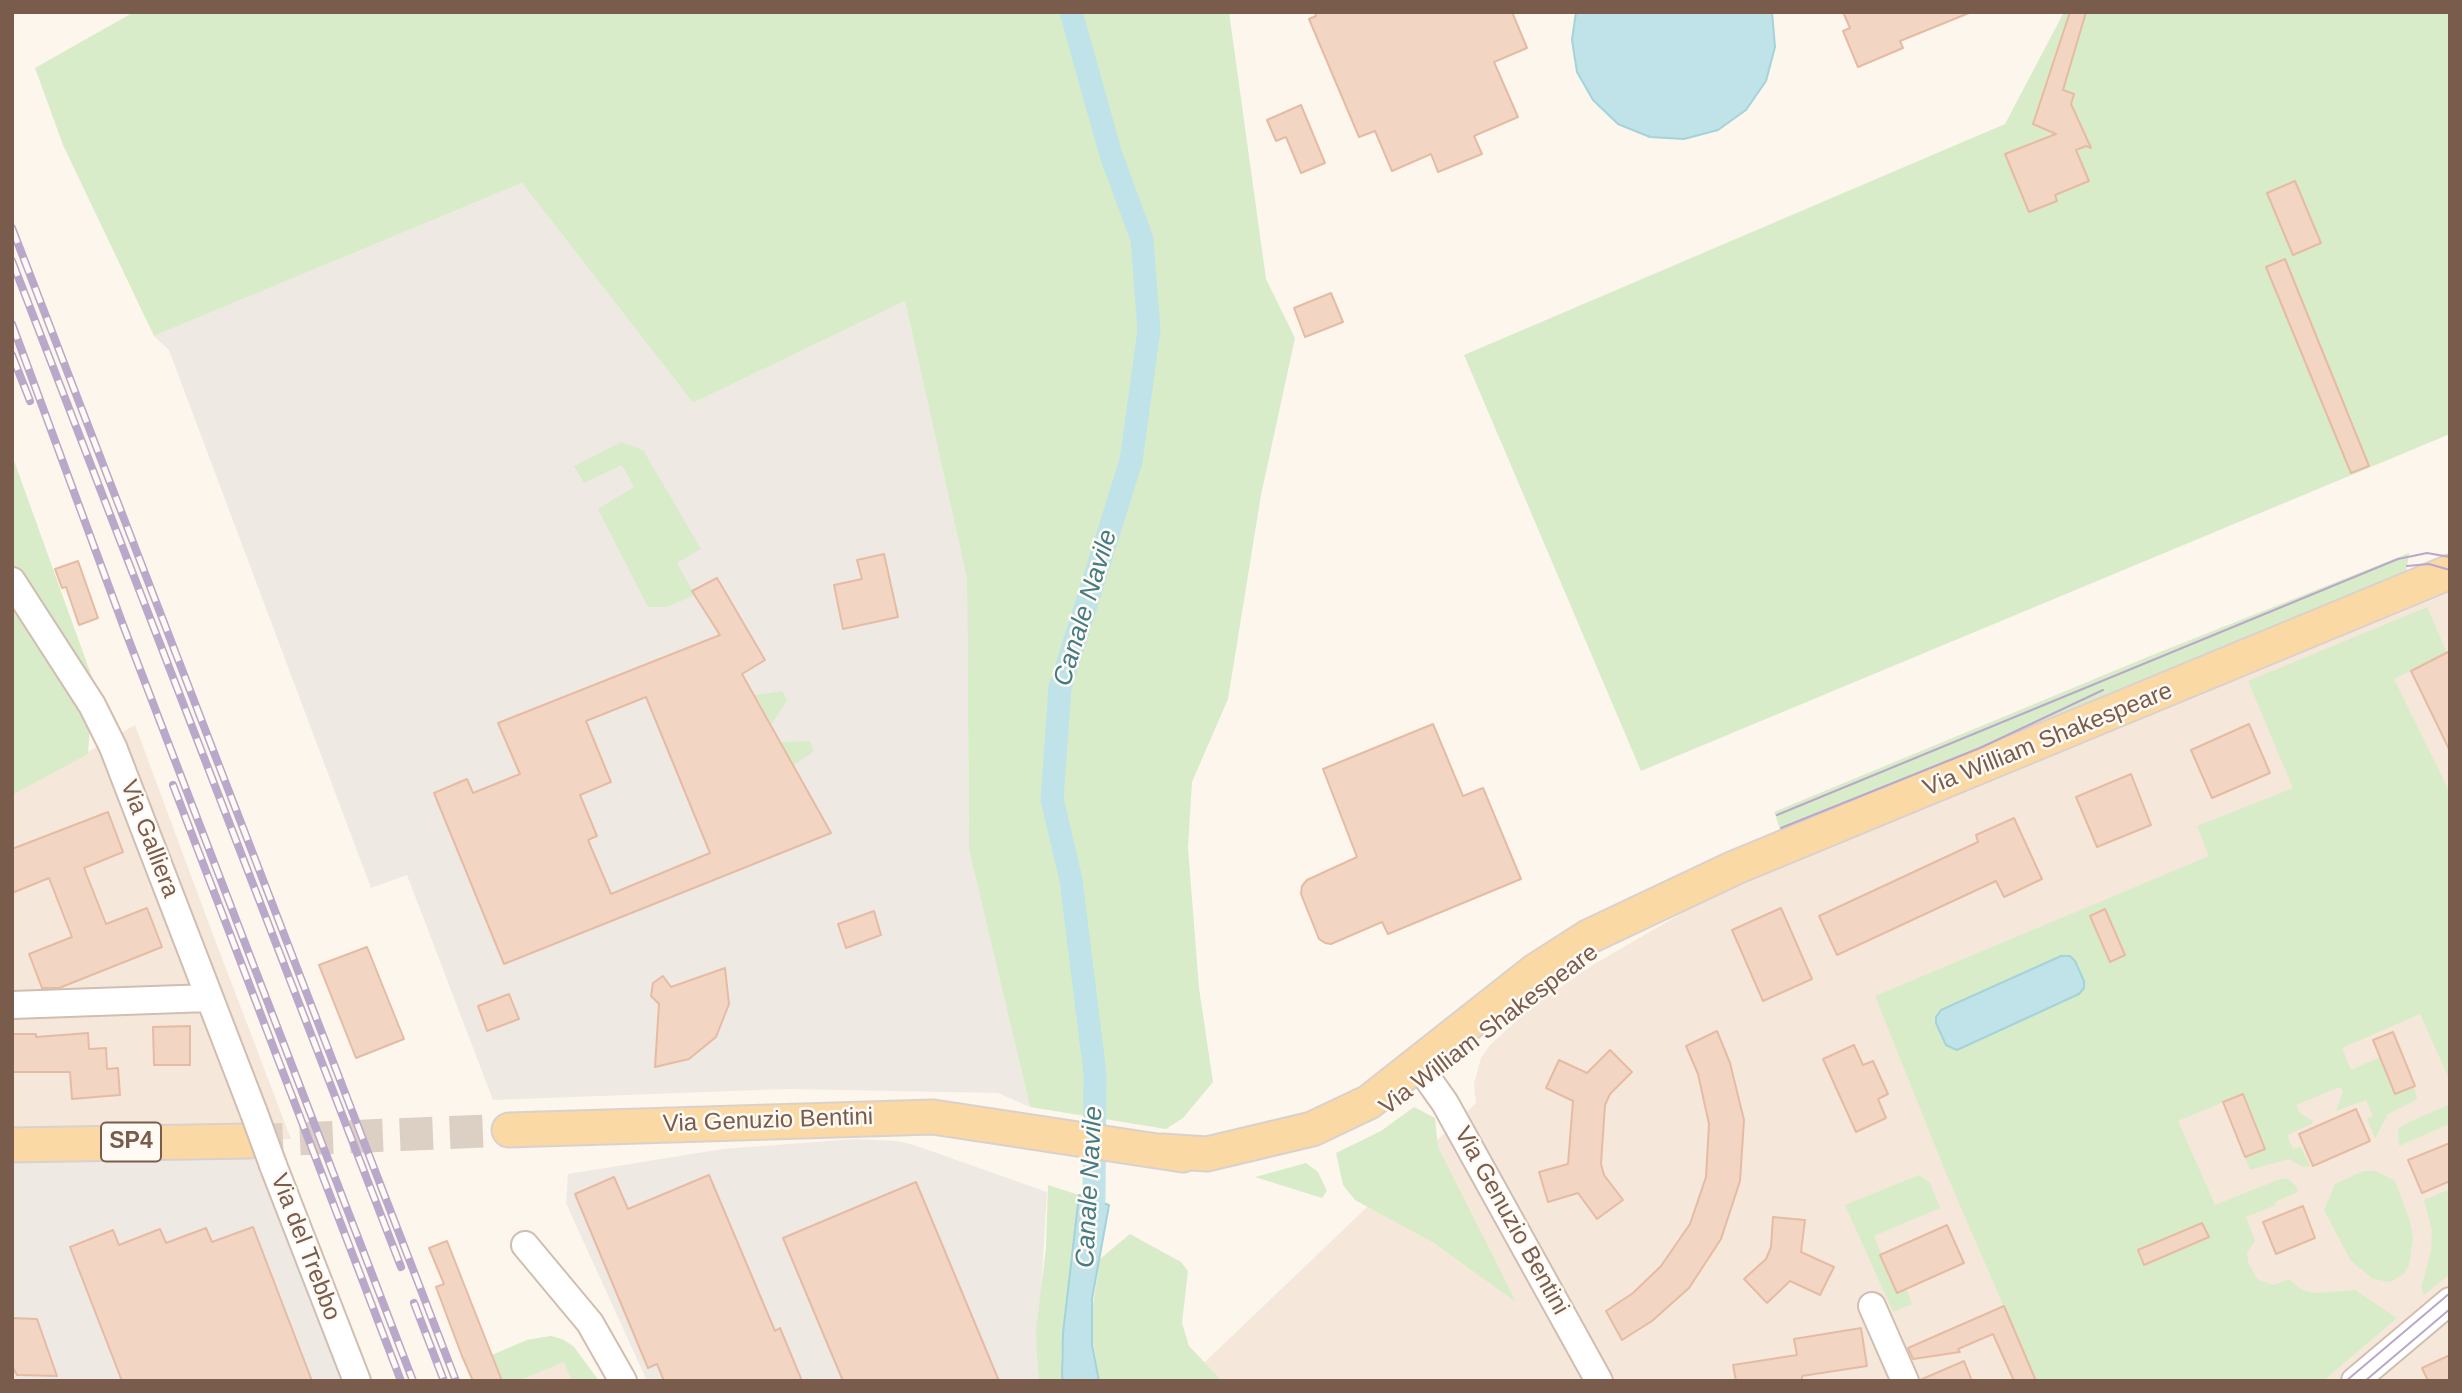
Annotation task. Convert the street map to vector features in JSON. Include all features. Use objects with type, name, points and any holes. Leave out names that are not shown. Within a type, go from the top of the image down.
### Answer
[{"type":"main road","name":"Via William Shakespeare","points":[[1026,1129],[1227,1164],[1261,1163],[1303,1152],[1344,1134],[1425,1072],[1535,971],[1588,937],[1734,868],[2450,572]]},
{"type":"main road","name":"Via Genuzio Bentini","points":[[509,1130],[933,1117],[1026,1129]]},
{"type":"main road","name":"SP4","points":[[12,1145],[252,1127]]},
{"type":"street","name":"Via Galliera","points":[[12,581],[92,705],[113,747],[209,998],[252,1127]]},
{"type":"street","points":[[12,1005],[209,998]]},
{"type":"street","name":"Via Genuzio Bentini","points":[[1425,1072],[1599,1381]]},
{"type":"street","name":"Via del Trebbo","points":[[252,1127],[273,1165],[357,1381]]},
{"type":"street","points":[[525,1245],[590,1323],[623,1381]]},
{"type":"street","points":[[2358,1380],[2450,1301]]},
{"type":"street","points":[[1872,1306],[1894,1377]]},
{"type":"shaded area","points":[[522,183],[693,403],[905,301],[967,579],[969,850],[1030,1107],[998,1093],[787,1089],[493,1100],[407,875],[371,888],[169,350],[154,336]]},
{"type":"shaded area","points":[[2450,592],[2450,1381],[1185,1381],[1476,1103],[1474,1084],[1481,1058],[1490,1045],[1527,1011],[1591,966],[1694,906],[1762,874]]},
{"type":"shaded area","points":[[135,725],[291,1139],[12,1145],[12,795]]},
{"type":"shaded area","points":[[855,1139],[896,1141],[914,1145],[1047,1192],[1037,1359],[1039,1381],[647,1381],[566,1203],[568,1174],[723,1149]]},
{"type":"shaded area","points":[[250,1141],[344,1381],[12,1381],[12,1145]]},
{"type":"shaded area","points":[[551,1336],[574,1347],[599,1381],[502,1381],[492,1355],[527,1340]]},
{"type":"green space","points":[[134,12],[1229,12],[1266,279],[1295,338],[1261,495],[1228,699],[1192,782],[1188,848],[1199,988],[1213,1082],[1183,1118],[1166,1129],[1030,1107],[969,850],[967,579],[905,301],[693,403],[522,183],[154,336],[63,145],[35,68]]},
{"type":"green space","points":[[2064,12],[2450,12],[2450,434],[1641,771],[1464,355],[2005,124]]},
{"type":"green space","points":[[621,442],[643,450],[701,549],[677,563],[695,595],[667,607],[648,607],[598,509],[634,487],[622,465],[584,483],[574,466]]},
{"type":"green space","points":[[12,455],[93,680],[88,754],[12,795]]},
{"type":"green space","points":[[2409,553],[2406,574],[2158,678],[2156,674],[2105,695],[2106,699],[1781,832],[1774,812],[2150,656]]},
{"type":"green space","points":[[2427,607],[2447,653],[2394,679],[2450,793],[2450,1081],[2420,1014],[2342,1048],[2351,1070],[2380,1057],[2395,1094],[2413,1086],[2417,1096],[2416,1100],[2388,1114],[2375,1138],[2367,1119],[2373,1116],[2366,1100],[2336,1111],[2343,1092],[2340,1087],[2296,1105],[2299,1112],[2313,1121],[2312,1124],[2287,1135],[2293,1149],[2301,1147],[2310,1166],[2303,1167],[2289,1159],[2250,1170],[2245,1157],[2265,1149],[2243,1094],[2178,1121],[2215,1205],[2280,1179],[2288,1179],[2296,1186],[2298,1192],[2275,1202],[2276,1205],[2246,1217],[2255,1241],[2247,1252],[2248,1262],[2257,1279],[2273,1285],[2289,1279],[2302,1290],[2315,1293],[2355,1290],[2397,1318],[2323,1381],[2036,1381],[1946,1173],[1875,996],[2209,856],[2197,826],[2293,788],[2248,681]]},
{"type":"green space","points":[[782,691],[787,700],[772,724],[755,695]]},
{"type":"green space","points":[[810,741],[814,751],[794,765],[781,742]]},
{"type":"green space","points":[[2450,1104],[2450,1131],[2447,1125],[2399,1146],[2398,1130],[2403,1125]]},
{"type":"green space","points":[[1414,1107],[1435,1118],[1438,1147],[1516,1302],[1434,1243],[1355,1200],[1343,1185],[1336,1153],[1381,1131]]},
{"type":"green space","points":[[1306,1163],[1318,1172],[1327,1191],[1322,1198],[1255,1177]]},
{"type":"green space","points":[[2363,1171],[2375,1171],[2395,1181],[2410,1221],[2413,1238],[2409,1265],[2404,1274],[2390,1282],[2373,1279],[2351,1261],[2324,1210],[2335,1184]]},
{"type":"green space","points":[[1919,1175],[1930,1183],[1940,1208],[1874,1236],[1897,1292],[1906,1289],[1912,1304],[1893,1312],[1845,1205]]},
{"type":"green space","points":[[1048,1185],[1079,1195],[1061,1356],[1063,1381],[1039,1381],[1037,1359],[1036,1330],[1046,1248]]},
{"type":"green space","points":[[2450,1189],[2450,1274],[2424,1295],[2421,1288],[2431,1251],[2432,1231],[2424,1200]]},
{"type":"green space","points":[[1130,1234],[1181,1262],[1188,1271],[1182,1323],[1189,1346],[1222,1381],[1099,1381],[1090,1324],[1100,1259]]},
{"type":"green space","points":[[551,1336],[574,1347],[599,1381],[572,1381],[564,1362],[518,1381],[502,1381],[492,1355],[527,1340]]},
{"type":"water","points":[[1576,12],[1772,12],[1775,47],[1766,81],[1746,110],[1718,130],[1684,139],[1650,137],[1618,124],[1593,100],[1577,72],[1572,40]]},
{"type":"water","points":[[2061,956],[2070,956],[2075,961],[2084,981],[2084,988],[2079,994],[1957,1050],[1946,1045],[1936,1023],[1936,1017],[1941,1010]]},
{"type":"water","points":[[1079,1195],[1109,1205],[1092,1299],[1092,1345],[1099,1381],[1063,1381],[1062,1376],[1063,1333]]},
{"type":"building","points":[[1315,12],[1512,12],[1527,48],[1494,62],[1518,117],[1474,136],[1482,154],[1438,172],[1431,154],[1392,171],[1375,131],[1359,137],[1309,19],[1316,16]]},
{"type":"building","points":[[1843,12],[1969,13],[1900,41],[1903,48],[1858,67],[1843,31],[1850,28]]},
{"type":"building","points":[[2070,12],[2086,12],[2063,90],[2074,94],[2071,104],[2091,148],[2086,146],[2076,150],[2089,181],[2055,195],[2057,201],[2029,212],[2005,154],[2056,134],[2033,124]]},
{"type":"building","points":[[1301,105],[1325,163],[1301,173],[1286,137],[1276,141],[1267,120]]},
{"type":"building","points":[[2295,181],[2321,243],[2293,255],[2267,193]]},
{"type":"building","points":[[2285,259],[2369,466],[2351,473],[2266,267]]},
{"type":"building","points":[[1331,293],[1343,322],[1305,337],[1294,308]]},
{"type":"building","points":[[884,554],[898,617],[843,629],[834,585],[862,579],[857,560]]},
{"type":"building","points":[[78,561],[98,618],[79,625],[66,587],[62,588],[55,569]]},
{"type":"building","points":[[717,578],[765,660],[742,674],[831,833],[504,964],[434,793],[467,779],[473,793],[520,774],[498,723],[720,635],[692,591]],"holes":[[[646,697],[710,853],[611,894],[588,840],[597,836],[580,795],[611,782],[586,721]]]},
{"type":"building","points":[[2450,651],[2450,751],[2411,671]]},
{"type":"building","points":[[1433,724],[1463,796],[1483,788],[1521,879],[1388,934],[1382,922],[1331,944],[1325,943],[1319,939],[1301,894],[1302,886],[1307,880],[1357,857],[1323,769]]},
{"type":"building","points":[[2249,724],[2270,773],[2212,798],[2191,750]]},
{"type":"building","points":[[2131,774],[2151,825],[2097,847],[2076,797]]},
{"type":"building","points":[[108,812],[123,852],[84,868],[106,924],[147,908],[162,947],[59,988],[42,988],[29,954],[72,937],[49,878],[12,893],[12,849]]},
{"type":"building","points":[[2014,818],[2042,879],[2004,897],[1996,881],[1837,955],[1819,916],[1978,842],[1976,835]]},
{"type":"building","points":[[1781,908],[1812,979],[1763,1001],[1732,930]]},
{"type":"building","points":[[2105,909],[2125,955],[2110,962],[2090,916]]},
{"type":"building","points":[[874,911],[881,935],[846,948],[838,924]]},
{"type":"building","points":[[367,947],[404,1039],[356,1058],[319,965]]},
{"type":"building","points":[[725,968],[729,1004],[716,1037],[689,1059],[655,1067],[659,1004],[651,996],[653,983],[663,976],[671,987]]},
{"type":"building","points":[[509,994],[519,1019],[487,1031],[478,1006]]},
{"type":"building","points":[[190,1026],[190,1065],[154,1065],[153,1027]]},
{"type":"building","points":[[1717,1031],[1730,1063],[1744,1120],[1740,1181],[1721,1239],[1689,1288],[1652,1321],[1622,1340],[1606,1311],[1633,1293],[1661,1266],[1690,1224],[1706,1177],[1709,1124],[1698,1074],[1686,1046]]},
{"type":"building","points":[[2393,1032],[2415,1086],[2395,1094],[2373,1040]]},
{"type":"building","points":[[88,1033],[89,1049],[106,1048],[107,1069],[118,1068],[120,1095],[72,1099],[70,1072],[12,1072],[12,1034],[36,1034],[36,1037]]},
{"type":"building","points":[[1854,1045],[1863,1065],[1873,1061],[1888,1094],[1878,1099],[1886,1118],[1856,1132],[1823,1059]]},
{"type":"building","points":[[1610,1050],[1632,1072],[1610,1094],[1605,1105],[1601,1164],[1604,1175],[1623,1200],[1597,1219],[1578,1193],[1548,1202],[1539,1172],[1568,1164],[1573,1101],[1546,1088],[1559,1060],[1587,1073]]},
{"type":"building","points":[[2243,1094],[2265,1149],[2245,1157],[2223,1102]]},
{"type":"building","points":[[2356,1109],[2370,1141],[2313,1166],[2299,1134]]},
{"type":"building","points":[[2450,1143],[2450,1181],[2422,1193],[2408,1160]]},
{"type":"building","points":[[709,1175],[775,1331],[780,1328],[802,1381],[664,1381],[657,1364],[648,1368],[575,1194],[614,1177],[628,1209]]},
{"type":"building","points":[[916,1182],[999,1381],[843,1381],[783,1238]]},
{"type":"building","points":[[2303,1206],[2315,1238],[2276,1254],[2263,1222]]},
{"type":"building","points":[[1773,1217],[1805,1220],[1801,1252],[1834,1267],[1820,1295],[1790,1281],[1767,1303],[1744,1279],[1766,1259],[1771,1247]]},
{"type":"building","points":[[2202,1223],[2209,1237],[2144,1265],[2138,1250]]},
{"type":"building","points":[[1947,1225],[1964,1263],[1897,1293],[1880,1255]]},
{"type":"building","points":[[253,1227],[312,1381],[122,1381],[70,1247],[113,1230],[119,1245],[160,1229],[166,1243],[206,1228],[212,1242]]},
{"type":"building","points":[[447,1241],[502,1381],[473,1381],[462,1356],[436,1287],[444,1284],[429,1248]]},
{"type":"building","points":[[2004,1306],[2036,1381],[2014,1381],[1993,1334],[1958,1349],[1960,1352],[1913,1359],[1908,1348]]},
{"type":"building","points":[[12,1318],[37,1319],[57,1376],[17,1375],[12,1366]]},
{"type":"building","points":[[1861,1328],[1867,1366],[1802,1376],[1802,1381],[1736,1381],[1733,1365],[1797,1355],[1794,1339]]},
{"type":"building","points":[[2450,1355],[2450,1381],[2428,1381],[2422,1368]]},
{"type":"building","points":[[1964,1361],[1972,1381],[1920,1381],[1920,1380]]},
{"type":"waterway","name":"Canale Navile","points":[[1071,12],[1111,155],[1142,239],[1149,330],[1131,461],[1060,688],[1052,799],[1071,880],[1095,1074],[1094,1198],[1090,1229]]},
{"type":"tunnel","points":[[250,1141],[509,1130]]},
{"type":"tram line","points":[[1777,815],[2398,559],[2427,553],[2450,557]]},
{"type":"tram line","points":[[2407,566],[2429,564],[2450,570]]},
{"type":"tram line","points":[[1781,828],[1980,748],[2103,690]]},
{"type":"tram line","points":[[2346,1381],[2450,1293]]},
{"type":"tram line","points":[[2365,1381],[2450,1309]]},
{"type":"railway","points":[[12,228],[456,1381]]},
{"type":"railway","points":[[12,261],[401,1267]]},
{"type":"railway","points":[[12,324],[123,625],[413,1381]]},
{"type":"railway","points":[[12,355],[30,401]]},
{"type":"railway","points":[[173,785],[401,1381]]},
{"type":"railway","points":[[414,1303],[444,1381]]}]
